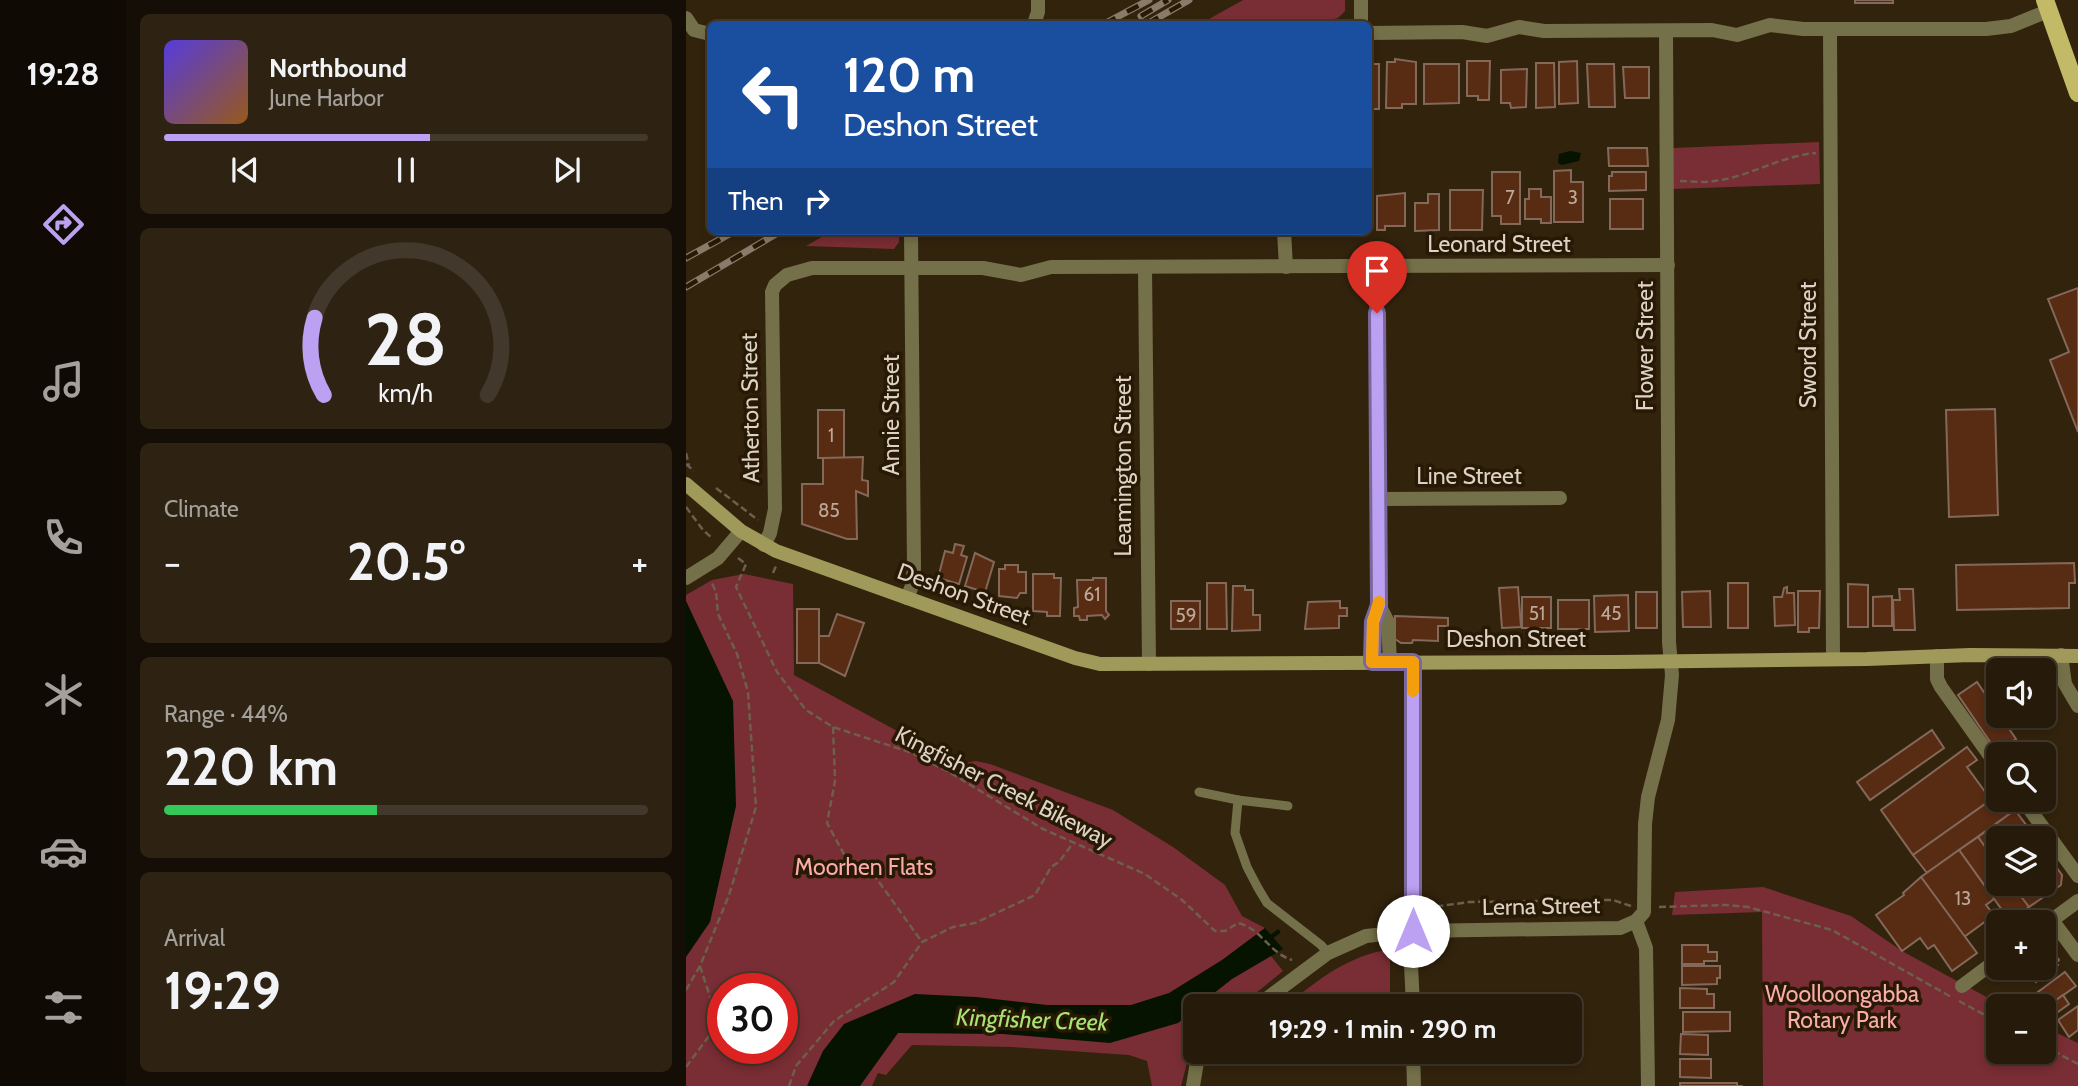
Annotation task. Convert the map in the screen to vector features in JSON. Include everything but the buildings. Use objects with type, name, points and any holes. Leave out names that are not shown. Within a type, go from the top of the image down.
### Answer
[{"type":"main road","points":[[2046,6],[2078,93]]},
{"type":"street","points":[[1034,21],[1038,0]]},
{"type":"street","points":[[1361,0],[1361,21]]},
{"type":"street","points":[[1372,33],[1462,32],[1487,36],[1519,27],[1545,31],[1712,30],[1737,35],[1770,26],[1830,30],[1999,28],[2011,26],[2046,6]]},
{"type":"street","points":[[688,26],[707,34]]},
{"type":"street","name":"Flower Street","points":[[1636,921],[1645,907],[1645,824],[1648,797],[1668,720],[1672,676],[1666,30]]},
{"type":"street","name":"Sword Street","points":[[1830,30],[1833,659]]},
{"type":"street","name":"Annie Street","points":[[907,598],[912,586],[914,568],[911,235]]},
{"type":"street","points":[[1284,235],[1286,267]]},
{"type":"street","name":"Leonard Street","points":[[787,275],[793,271],[812,268],[983,268],[1021,275],[1043,267],[1668,265]]},
{"type":"street","name":"Leamington Street","points":[[1145,267],[1149,664]]},
{"type":"street","points":[[1372,662],[1373,622],[1379,605],[1376,267]]},
{"type":"street","name":"Atherton Street","points":[[764,545],[772,527],[775,509],[772,296],[775,285],[787,275]]},
{"type":"street","name":"Deshon Street","points":[[686,484],[741,531],[764,545],[1087,661],[1149,664],[2078,656]]},
{"type":"street","name":"Line Street","points":[[1378,499],[1560,498]]},
{"type":"street","points":[[686,578],[711,564],[741,531]]},
{"type":"street","points":[[1379,605],[1388,622],[1390,662]]},
{"type":"street","points":[[2061,655],[2065,684],[2078,706]]},
{"type":"street","points":[[1937,656],[1937,679],[1941,687],[1986,749]]},
{"type":"street","points":[[1412,994],[1410,944],[1413,931],[1413,662]]},
{"type":"street","points":[[2032,812],[2078,876]]},
{"type":"street","points":[[2056,917],[2078,901]]},
{"type":"street","points":[[1636,921],[1645,942],[1647,957],[1648,1086]]},
{"type":"street","name":"Lerna Street","points":[[1273,994],[1328,953],[1366,936],[1413,931],[1620,928],[1636,921]]},
{"type":"street","points":[[2056,932],[2078,955]]},
{"type":"street","points":[[1962,986],[1986,969]]},
{"type":"street","points":[[1193,1086],[1196,1064]]},
{"type":"street","points":[[1413,1064],[1414,1086]]},
{"type":"lane","points":[[1199,792],[1288,806]]},
{"type":"lane","points":[[1238,800],[1235,833],[1258,888],[1267,903],[1328,953]]},
{"type":"path","points":[[1666,181],[1714,181],[1751,172],[1796,155],[1829,152]]},
{"type":"path","points":[[686,453],[687,465],[699,475]]},
{"type":"path","points":[[710,483],[741,509],[772,527]]},
{"type":"path","name":"Kingfisher Creek Bikeway","points":[[686,507],[703,530],[746,564],[736,587],[777,672],[806,710],[834,727],[912,753],[949,772],[1043,829],[1145,874],[1164,886],[1215,931],[1225,931],[1238,923],[1251,926],[1275,951],[1288,959]]},
{"type":"path","points":[[686,990],[700,966],[729,895],[756,807],[748,692],[737,654],[718,614],[716,592],[710,579]]},
{"type":"path","points":[[834,727],[835,781],[827,822],[845,856],[869,868],[922,942]]},
{"type":"path","points":[[789,1086],[796,1066],[834,1021],[894,982],[922,942],[953,927],[975,923],[1035,895],[1051,867],[1059,862],[1073,843]]},
{"type":"path","points":[[700,966],[707,988]]},
{"type":"path","points":[[686,1067],[707,1039]]},
{"type":"path","points":[[2056,1052],[2078,1064]]},
{"type":"green space","points":[[1243,0],[1345,0],[1345,11],[1338,18],[1330,20],[1209,19]]},
{"type":"green space","points":[[1819,142],[1820,184],[1673,189],[1673,148]]},
{"type":"green space","points":[[825,235],[899,235],[899,242],[894,249],[806,246]]},
{"type":"green space","name":"Moorhen Flats","points":[[744,574],[793,584],[794,675],[958,764],[976,761],[990,764],[1113,810],[1173,847],[1225,885],[1242,916],[1265,928],[1255,936],[1283,971],[1255,994],[1183,994],[1183,1064],[1187,1064],[1181,1086],[1152,1086],[1147,1061],[1129,1055],[1012,1047],[912,1045],[886,1075],[878,1073],[872,1086],[686,1086],[686,595],[712,580]]},
{"type":"green space","name":"Woolloongabba Rotary Park","points":[[1763,887],[1851,916],[1902,951],[1986,997],[1986,1064],[2056,1064],[2056,1033],[2078,1043],[2078,1086],[1763,1086],[1762,912],[1672,915],[1675,892]]},
{"type":"green space","points":[[1390,949],[1390,994],[1300,994],[1334,970]]},
{"type":"water","points":[[1570,151],[1581,153],[1579,161],[1562,165],[1558,163],[1559,154]]},
{"type":"water","points":[[686,601],[733,701],[736,806],[710,922],[686,957]]},
{"type":"water","points":[[1265,928],[1283,949],[1232,979],[1213,994],[1183,994],[1183,1019],[1178,1023],[1110,1043],[1003,1034],[898,1033],[860,1086],[807,1086],[823,1051],[844,1024],[915,994],[1047,1005],[1131,1005],[1169,993],[1222,960]]},
{"type":"waterway","name":"Kingfisher Creek","points":[[1267,940],[1278,932]]},
{"type":"railway","points":[[1110,21],[1149,0]]},
{"type":"railway","points":[[1141,16],[1168,0]]},
{"type":"railway","points":[[1152,21],[1189,0]]},
{"type":"railway","points":[[686,258],[728,235]]},
{"type":"railway","points":[[686,287],[774,235]]},
{"type":"slow traffic","points":[[1379,602],[1373,622],[1372,662],[1413,662],[1413,691]]},
{"type":"route","points":[[1377,313],[1379,605],[1373,622],[1372,662],[1413,662],[1413,931]]}]
